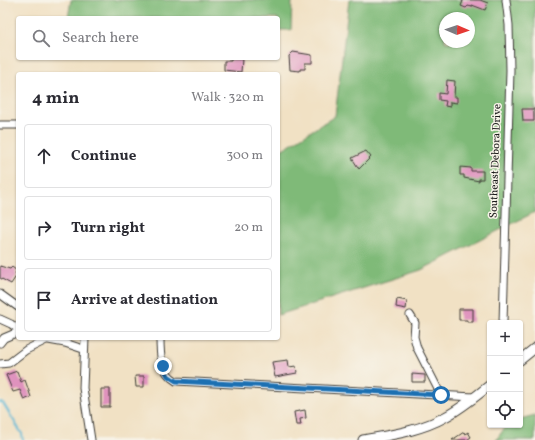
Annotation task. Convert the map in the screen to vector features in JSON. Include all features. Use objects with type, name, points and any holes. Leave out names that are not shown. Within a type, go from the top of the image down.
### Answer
[{"type":"main road","points":[[523,358],[535,348]]},
{"type":"main road","points":[[362,440],[421,428],[444,418],[487,387]]},
{"type":"street","name":"Southeast Debora Drive","points":[[503,320],[510,70],[509,25],[506,0]]},
{"type":"street","points":[[0,125],[16,125]]},
{"type":"street","points":[[0,294],[16,305]]},
{"type":"street","points":[[410,315],[416,323],[414,337],[417,348],[441,395]]},
{"type":"street","points":[[0,319],[16,328]]},
{"type":"street","points":[[0,343],[4,338],[16,333]]},
{"type":"street","points":[[0,364],[9,363],[41,340]]},
{"type":"street","points":[[63,340],[83,350]]},
{"type":"street","points":[[84,340],[83,388],[91,440]]},
{"type":"street","points":[[160,340],[160,352],[163,366],[168,376],[176,381],[474,398]]},
{"type":"green space","points":[[71,0],[292,0],[291,30],[280,30],[280,16],[68,16]]},
{"type":"green space","points":[[349,0],[535,0],[535,212],[421,270],[280,314],[280,151],[335,116]]},
{"type":"green space","points":[[535,415],[535,440],[496,440],[505,428],[523,428],[523,418]]},
{"type":"building","points":[[461,0],[480,0],[488,3],[485,10],[472,5],[472,7],[468,6],[466,8],[461,6],[463,1]]},
{"type":"building","points":[[293,52],[312,55],[312,63],[305,63],[305,69],[300,69],[300,71],[290,70],[289,56]]},
{"type":"building","points":[[242,60],[241,72],[224,70],[224,61]]},
{"type":"building","points":[[447,80],[455,81],[454,97],[457,97],[457,103],[450,102],[450,107],[445,106],[446,101],[439,100],[439,93],[446,94]]},
{"type":"building","points":[[522,109],[534,109],[534,121],[523,121]]},
{"type":"building","points":[[366,151],[371,157],[359,169],[352,158]]},
{"type":"building","points":[[460,167],[471,168],[471,171],[483,171],[483,179],[479,179],[479,181],[464,178],[464,175],[460,175]]},
{"type":"building","points":[[0,266],[10,269],[12,267],[16,270],[16,276],[11,284],[0,278]]},
{"type":"building","points":[[397,299],[407,301],[406,309],[396,307]]},
{"type":"building","points":[[459,309],[473,309],[473,322],[459,320]]},
{"type":"building","points":[[288,360],[289,367],[296,366],[297,373],[275,377],[272,362]]},
{"type":"building","points":[[17,371],[21,382],[25,380],[31,397],[24,400],[20,390],[13,392],[6,375]]},
{"type":"building","points":[[412,374],[425,375],[425,382],[412,382]]},
{"type":"building","points":[[135,376],[144,376],[144,387],[136,387]]},
{"type":"building","points":[[101,389],[110,389],[110,407],[101,407]]},
{"type":"building","points":[[305,410],[306,418],[300,419],[301,425],[296,425],[294,412]]},
{"type":"building","points":[[464,432],[465,434],[468,432],[471,437],[467,440],[452,440]]},
{"type":"waterway","points":[[0,402],[3,403],[22,434],[23,440]]},
{"type":"route","points":[[163,366],[168,376],[176,381],[275,385],[441,395]]}]
